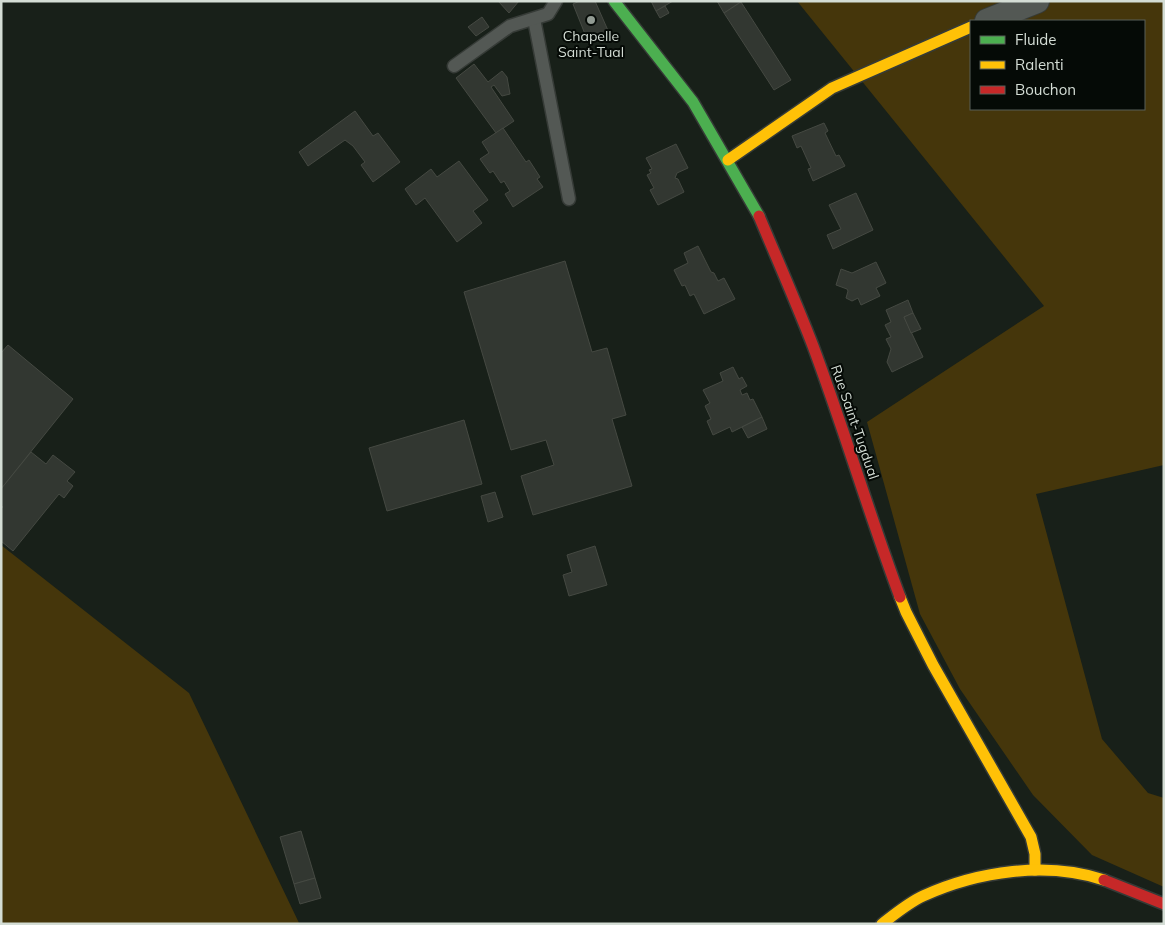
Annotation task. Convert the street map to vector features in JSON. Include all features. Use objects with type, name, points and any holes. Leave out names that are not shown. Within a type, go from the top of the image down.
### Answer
[{"type":"street","name":"Rue Saint-Tugdual","points":[[614,1],[693,102],[756,208],[812,344],[855,464],[876,532],[906,612],[933,665],[1031,838],[1035,854],[1035,870]]},
{"type":"street","points":[[989,20],[1037,1]]},
{"type":"street","points":[[728,160],[832,88],[970,27]]},
{"type":"street","points":[[882,924],[922,897],[968,880],[1035,870],[1077,873],[1110,882],[1164,904]]},
{"type":"lane","points":[[454,66],[510,26],[548,14],[556,1]]},
{"type":"lane","points":[[534,19],[569,199]]},
{"type":"shaded area","points":[[797,1],[1164,1],[1164,465],[1036,494],[1102,739],[1148,793],[1164,798],[1164,887],[1092,855],[1033,795],[960,689],[920,614],[867,422],[1044,306]]},
{"type":"shaded area","points":[[1,545],[189,693],[299,923],[306,924],[1,924]]},
{"type":"building","points":[[498,1],[519,1],[509,13]]},
{"type":"building","name":"Chapelle Saint-Tual","points":[[580,1],[595,1],[610,35],[589,44],[573,4]]},
{"type":"building","points":[[651,1],[673,1],[656,11]]},
{"type":"building","points":[[717,1],[742,1],[724,13]]},
{"type":"building","points":[[741,2],[791,80],[774,90],[724,13]]},
{"type":"building","points":[[665,6],[669,13],[660,18],[656,11]]},
{"type":"building","points":[[482,17],[489,27],[476,36],[468,27]]},
{"type":"building","points":[[474,64],[488,82],[502,71],[507,77],[510,94],[502,96],[494,85],[491,87],[514,121],[496,133],[456,78]]},
{"type":"building","points":[[355,111],[373,136],[378,133],[400,162],[373,182],[361,165],[365,162],[353,146],[345,140],[308,166],[299,152]]},
{"type":"building","points":[[824,123],[828,131],[825,133],[836,156],[839,155],[845,166],[813,181],[808,169],[811,168],[801,146],[797,148],[792,136]]},
{"type":"building","points":[[503,128],[526,162],[529,160],[540,177],[537,179],[543,187],[513,207],[505,194],[510,191],[504,181],[501,183],[493,171],[490,173],[480,159],[489,153],[482,142]]},
{"type":"building","points":[[676,144],[688,168],[677,173],[675,178],[678,179],[684,192],[658,205],[650,190],[654,188],[647,175],[651,173],[649,170],[652,169],[646,158]]},
{"type":"building","points":[[459,161],[488,200],[473,211],[482,223],[457,242],[425,198],[416,205],[405,189],[431,169],[437,177]]},
{"type":"building","points":[[856,193],[873,230],[833,249],[827,235],[841,229],[829,205]]},
{"type":"building","points":[[698,246],[711,272],[714,273],[718,281],[724,278],[735,299],[704,314],[694,294],[690,296],[685,285],[682,286],[674,270],[688,263],[684,253]]},
{"type":"building","points":[[565,261],[592,352],[607,348],[626,415],[612,419],[632,486],[533,515],[521,476],[554,465],[546,440],[511,450],[464,292]]},
{"type":"building","points":[[876,262],[886,283],[876,288],[880,296],[861,305],[858,298],[852,301],[846,298],[847,289],[836,285],[841,269],[852,273]]},
{"type":"building","points":[[908,300],[913,313],[904,317],[923,357],[892,372],[887,362],[891,349],[886,339],[891,337],[885,325],[891,322],[886,310]]},
{"type":"building","points":[[913,313],[921,329],[911,333],[904,317]]},
{"type":"building","points":[[8,345],[73,399],[1,489],[1,353]]},
{"type":"building","points":[[733,367],[739,379],[742,377],[747,386],[740,390],[742,395],[747,393],[750,400],[753,399],[762,417],[732,432],[730,427],[713,435],[707,421],[711,419],[705,406],[710,403],[703,390],[723,381],[720,373]]},
{"type":"building","points":[[762,417],[767,429],[748,438],[742,427]]},
{"type":"building","points":[[464,420],[482,484],[387,511],[369,448]]},
{"type":"building","points":[[31,452],[46,464],[53,455],[75,472],[67,481],[73,486],[64,498],[59,494],[13,551],[1,541],[1,509],[3,507],[1,505],[1,489]]},
{"type":"building","points":[[495,492],[503,517],[488,522],[481,496]]},
{"type":"building","points":[[595,546],[607,585],[569,596],[563,575],[572,572],[567,555]]},
{"type":"building","points":[[301,831],[315,878],[294,884],[280,837]]},
{"type":"building","points":[[315,878],[321,898],[300,904],[294,884]]},
{"type":"traffic: fast","points":[[614,1],[693,102],[759,216]]},
{"type":"traffic: slow","points":[[728,160],[832,88],[970,27]]},
{"type":"traffic: slow","points":[[900,597],[933,665],[1031,837],[1035,854],[1035,870]]},
{"type":"traffic: slow","points":[[882,924],[907,905],[923,896],[944,887],[989,875],[1036,870],[1082,874],[1104,880]]},
{"type":"traffic: jam","points":[[759,216],[813,346],[900,597]]},
{"type":"traffic: jam","points":[[1104,880],[1164,904]]},
{"type":"place","name":"Chapelle Saint-Tual","points":[[591,20]]}]
